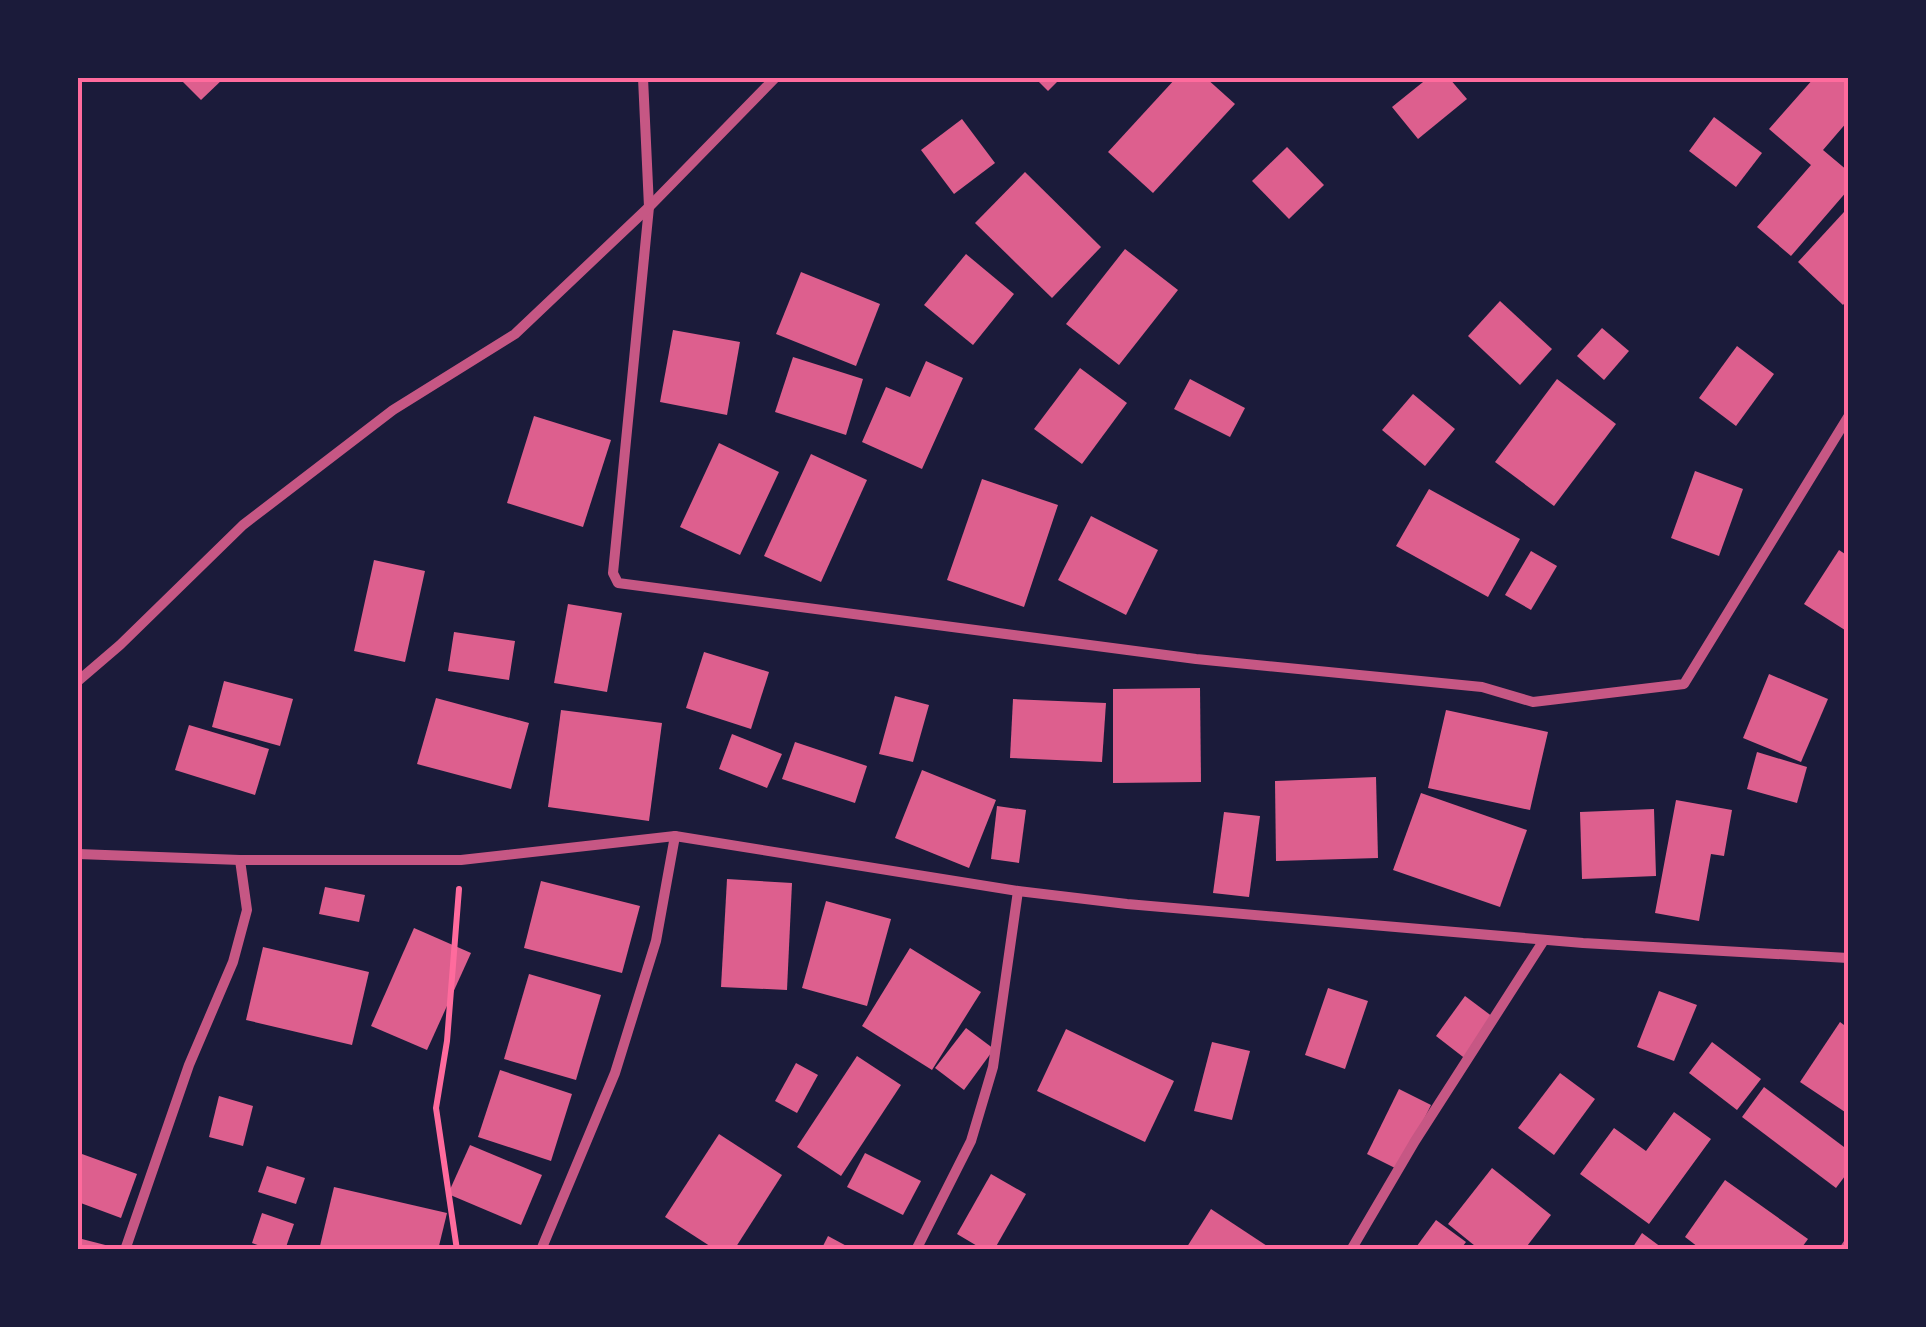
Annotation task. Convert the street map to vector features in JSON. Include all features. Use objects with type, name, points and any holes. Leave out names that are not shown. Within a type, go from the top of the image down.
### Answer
[{"type":"street","points":[[644,78],[650,207],[612,573],[618,583],[1196,659],[1482,687],[1533,702],[1684,684],[1848,417]]},
{"type":"street","points":[[78,681],[243,525],[393,410],[515,334],[650,207],[774,78]]},
{"type":"street","points":[[541,1250],[615,1074],[656,941],[675,836]]},
{"type":"street","points":[[78,854],[240,860],[461,860],[675,836],[1018,891],[1127,904],[1544,940],[1848,958]]},
{"type":"street","points":[[125,1250],[189,1064],[233,962],[248,910],[240,860]]},
{"type":"street","points":[[916,1250],[970,1141],[993,1067],[1018,891]]},
{"type":"street","points":[[1351,1250],[1544,940]]},
{"type":"path","points":[[457,1250],[436,1108],[447,1042],[461,860]]},
{"type":"building","points":[[179,78],[224,78],[201,100]]},
{"type":"building","points":[[1035,78],[1061,78],[1048,91]]},
{"type":"building","points":[[1176,78],[1206,78],[1235,104],[1153,193],[1108,152]]},
{"type":"building","points":[[1428,78],[1449,78],[1467,99],[1418,139],[1392,107]]},
{"type":"building","points":[[1814,78],[1848,78],[1848,121],[1823,150],[1848,171],[1848,190],[1791,256],[1757,227],[1811,165],[1769,129]]},
{"type":"building","points":[[1714,117],[1762,153],[1736,187],[1689,151]]},
{"type":"building","points":[[962,119],[995,163],[954,194],[921,150]]},
{"type":"building","points":[[1287,147],[1324,185],[1289,219],[1252,181]]},
{"type":"building","points":[[1025,172],[1101,247],[1052,298],[975,223]]},
{"type":"building","points":[[1844,212],[1848,216],[1848,299],[1843,305],[1798,262]]},
{"type":"building","points":[[1125,249],[1178,290],[1119,365],[1066,324]]},
{"type":"building","points":[[966,254],[1014,294],[973,345],[924,305]]},
{"type":"building","points":[[801,272],[880,304],[856,366],[776,334]]},
{"type":"building","points":[[1500,301],[1552,349],[1520,385],[1468,336]]},
{"type":"building","points":[[1602,328],[1629,351],[1604,380],[1577,356]]},
{"type":"building","points":[[673,330],[740,342],[727,415],[660,402]]},
{"type":"building","points":[[1737,346],[1774,374],[1736,426],[1699,398]]},
{"type":"building","points":[[793,357],[863,379],[846,435],[775,412]]},
{"type":"building","points":[[926,361],[963,378],[922,469],[862,442],[886,387],[910,397]]},
{"type":"building","points":[[1080,368],[1127,403],[1082,464],[1034,429]]},
{"type":"building","points":[[1190,379],[1245,408],[1230,437],[1174,409]]},
{"type":"building","points":[[1557,379],[1616,424],[1554,506],[1495,462]]},
{"type":"building","points":[[1413,394],[1455,429],[1425,466],[1382,430]]},
{"type":"building","points":[[534,416],[611,440],[583,527],[507,503]]},
{"type":"building","points":[[719,443],[779,472],[740,555],[680,527]]},
{"type":"building","points":[[811,454],[867,480],[821,582],[764,556]]},
{"type":"building","points":[[1695,471],[1743,489],[1719,556],[1671,538]]},
{"type":"building","points":[[982,479],[1058,505],[1024,607],[947,580]]},
{"type":"building","points":[[1429,489],[1520,539],[1488,597],[1396,546]]},
{"type":"building","points":[[1091,516],[1158,550],[1126,615],[1058,580]]},
{"type":"building","points":[[1839,550],[1848,556],[1848,632],[1804,604]]},
{"type":"building","points":[[1531,551],[1557,566],[1531,610],[1505,595]]},
{"type":"building","points":[[374,560],[425,571],[405,662],[354,651]]},
{"type":"building","points":[[568,604],[622,613],[607,692],[554,683]]},
{"type":"building","points":[[454,632],[515,641],[509,680],[448,671]]},
{"type":"building","points":[[704,652],[769,672],[751,729],[686,708]]},
{"type":"building","points":[[1769,674],[1828,699],[1801,762],[1743,738]]},
{"type":"building","points":[[224,681],[293,699],[280,746],[212,727]]},
{"type":"building","points":[[1200,688],[1201,782],[1113,783],[1113,689]]},
{"type":"building","points":[[895,696],[929,705],[913,762],[879,754]]},
{"type":"building","points":[[436,698],[529,723],[511,789],[417,764]]},
{"type":"building","points":[[1013,699],[1106,703],[1102,762],[1010,758]]},
{"type":"building","points":[[561,710],[662,723],[649,821],[548,807]]},
{"type":"building","points":[[1446,710],[1548,732],[1530,810],[1428,788]]},
{"type":"building","points":[[189,725],[269,749],[255,795],[175,770]]},
{"type":"building","points":[[732,734],[782,754],[767,788],[719,769]]},
{"type":"building","points":[[795,742],[867,766],[855,803],[782,779]]},
{"type":"building","points":[[1757,752],[1807,767],[1797,803],[1747,789]]},
{"type":"building","points":[[922,770],[996,800],[969,868],[895,838]]},
{"type":"building","points":[[1376,777],[1378,858],[1276,861],[1275,781]]},
{"type":"building","points":[[1421,793],[1527,830],[1500,907],[1393,870]]},
{"type":"building","points":[[1676,800],[1732,810],[1724,856],[1711,854],[1699,921],[1655,913]]},
{"type":"building","points":[[997,806],[1026,810],[1019,863],[991,859]]},
{"type":"building","points":[[1654,809],[1656,876],[1582,879],[1580,812]]},
{"type":"building","points":[[1224,812],[1260,816],[1249,897],[1213,893]]},
{"type":"building","points":[[727,879],[792,883],[787,990],[721,987]]},
{"type":"building","points":[[541,881],[640,906],[622,973],[524,948]]},
{"type":"building","points":[[325,887],[365,895],[359,922],[319,914]]},
{"type":"building","points":[[826,901],[891,919],[867,1006],[802,988]]},
{"type":"building","points":[[414,928],[471,953],[427,1050],[371,1026]]},
{"type":"building","points":[[263,947],[369,972],[352,1045],[246,1020]]},
{"type":"building","points":[[910,948],[981,992],[932,1070],[862,1026]]},
{"type":"building","points":[[529,974],[601,995],[576,1080],[504,1059]]},
{"type":"building","points":[[1328,988],[1368,1001],[1345,1069],[1305,1055]]},
{"type":"building","points":[[1659,991],[1697,1005],[1674,1061],[1637,1047]]},
{"type":"building","points":[[1465,996],[1497,1020],[1467,1060],[1436,1036]]},
{"type":"building","points":[[1840,1022],[1848,1028],[1848,1114],[1800,1082]]},
{"type":"building","points":[[966,1028],[994,1049],[964,1090],[935,1068]]},
{"type":"building","points":[[1066,1029],[1174,1081],[1145,1142],[1037,1091]]},
{"type":"building","points":[[1212,1042],[1250,1051],[1232,1120],[1194,1111]]},
{"type":"building","points":[[1712,1042],[1761,1079],[1737,1110],[1689,1073]]},
{"type":"building","points":[[857,1056],[901,1085],[841,1176],[797,1147]]},
{"type":"building","points":[[796,1063],[818,1075],[797,1113],[775,1101]]},
{"type":"building","points":[[500,1070],[572,1094],[551,1161],[478,1137]]},
{"type":"building","points":[[1560,1073],[1595,1099],[1554,1155],[1518,1128]]},
{"type":"building","points":[[1764,1087],[1848,1150],[1848,1172],[1836,1188],[1742,1117]]},
{"type":"building","points":[[1399,1089],[1431,1105],[1399,1170],[1367,1154]]},
{"type":"building","points":[[219,1096],[253,1106],[243,1146],[209,1137]]},
{"type":"building","points":[[1674,1112],[1711,1139],[1649,1224],[1580,1174],[1614,1128],[1646,1151]]},
{"type":"building","points":[[719,1134],[782,1175],[734,1250],[716,1250],[665,1217]]},
{"type":"building","points":[[470,1145],[542,1175],[521,1225],[448,1194]]},
{"type":"building","points":[[865,1153],[921,1181],[903,1215],[847,1187]]},
{"type":"building","points":[[82,1154],[137,1174],[121,1218],[78,1202],[78,1165]]},
{"type":"building","points":[[267,1166],[305,1178],[296,1204],[258,1192]]},
{"type":"building","points":[[1492,1168],[1551,1215],[1524,1250],[1480,1250],[1448,1224]]},
{"type":"building","points":[[991,1174],[1026,1194],[994,1250],[984,1250],[957,1234]]},
{"type":"building","points":[[1725,1180],[1808,1239],[1800,1250],[1702,1250],[1685,1237]]},
{"type":"building","points":[[334,1187],[447,1213],[438,1250],[319,1250]]},
{"type":"building","points":[[1211,1209],[1273,1250],[1185,1250]]},
{"type":"building","points":[[262,1213],[294,1224],[285,1250],[252,1243]]},
{"type":"building","points":[[1436,1220],[1466,1242],[1460,1250],[1414,1250]]},
{"type":"building","points":[[1642,1233],[1665,1250],[1631,1250]]},
{"type":"building","points":[[828,1236],[854,1250],[821,1250]]},
{"type":"building","points":[[78,1238],[117,1248],[117,1250],[78,1250]]}]
